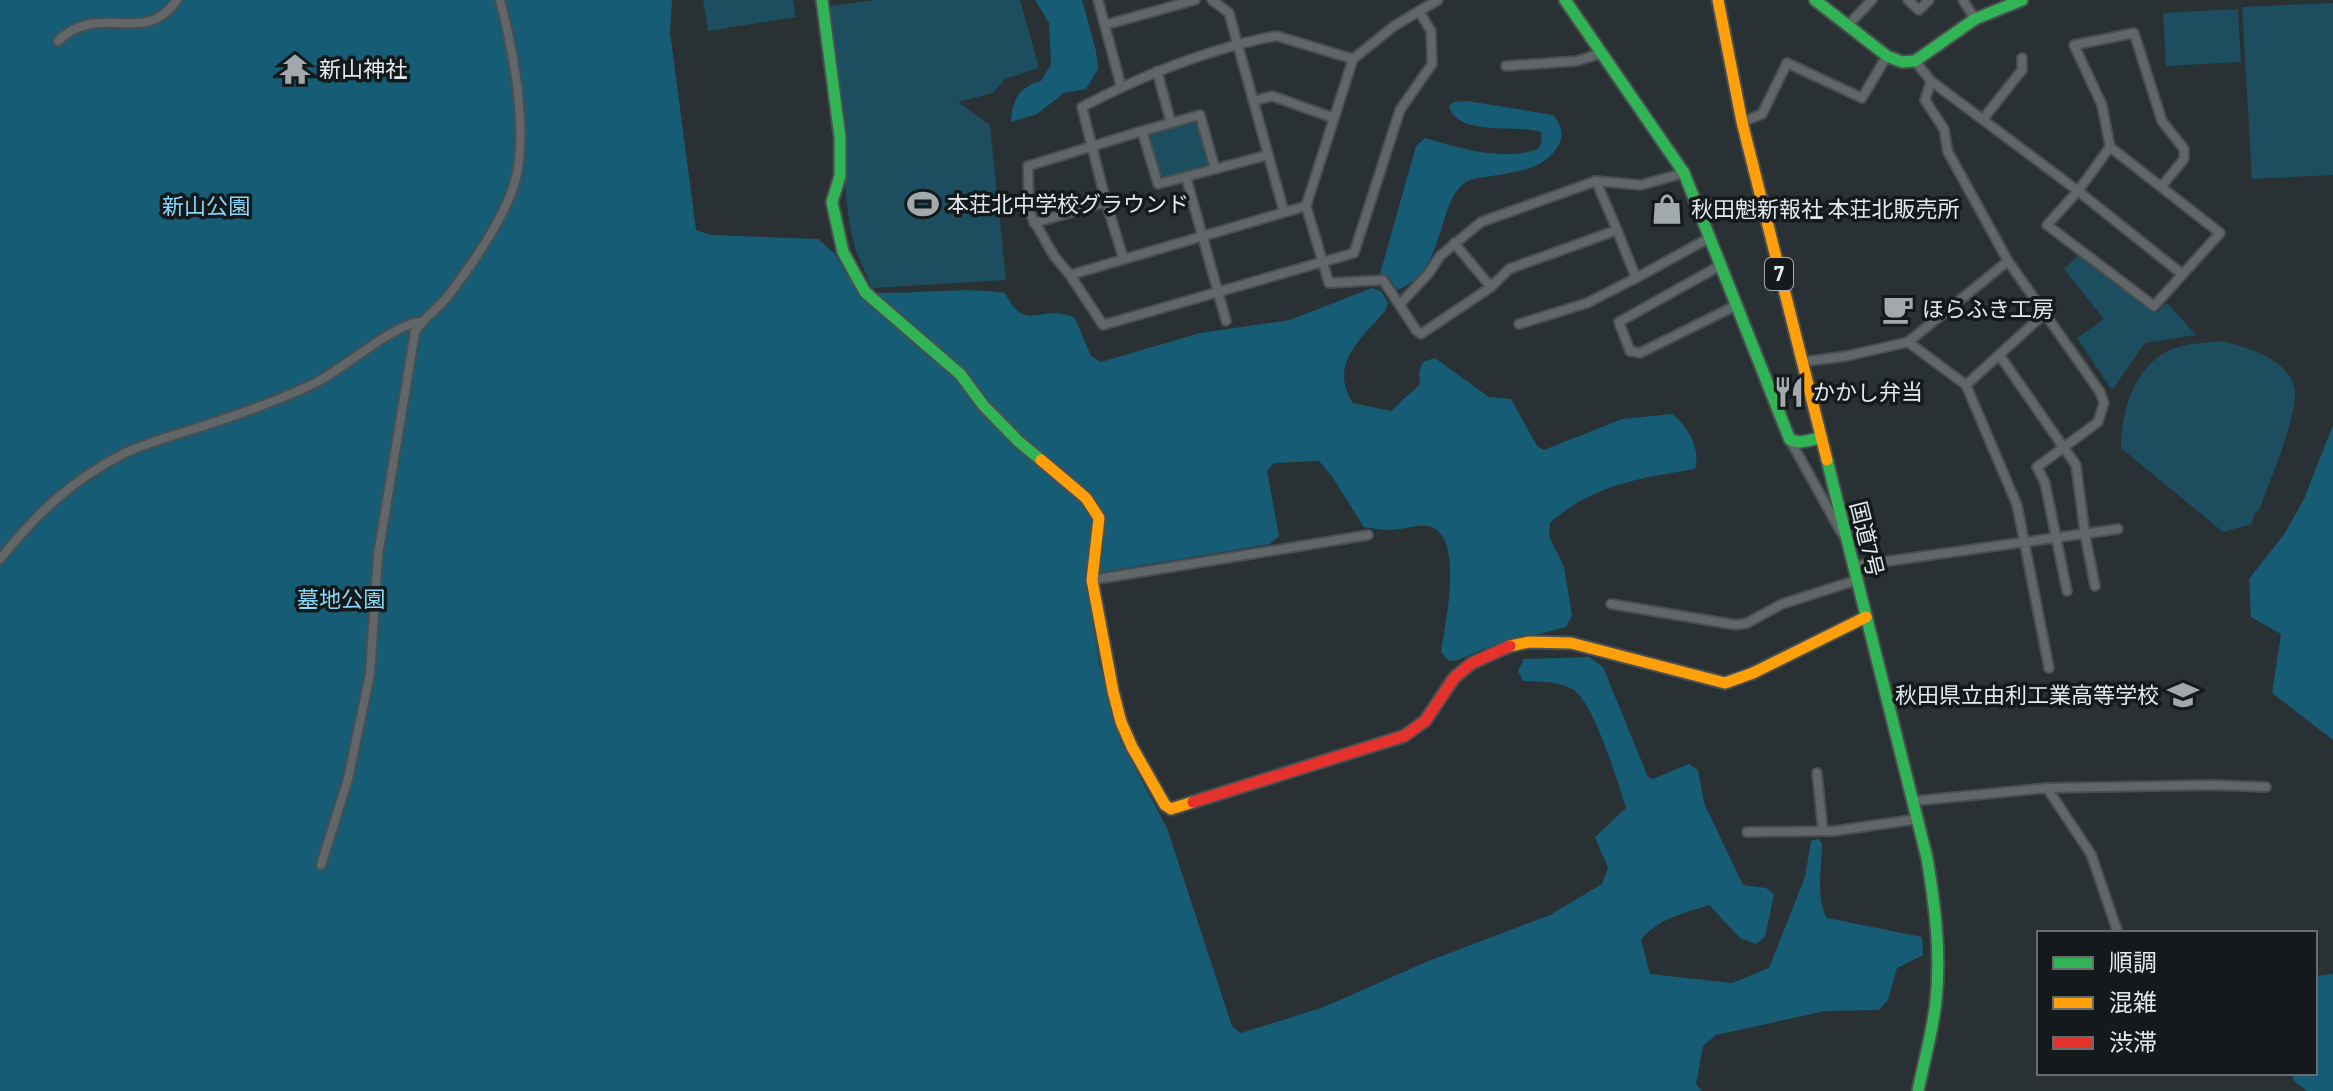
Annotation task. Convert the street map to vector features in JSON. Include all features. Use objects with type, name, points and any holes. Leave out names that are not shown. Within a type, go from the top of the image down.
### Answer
[{"type":"main road","points":[[822,0],[840,137],[840,176],[832,202],[843,252],[865,292],[961,375],[983,405],[1018,441],[1086,498],[1099,518],[1092,580],[1121,722],[1148,778],[1165,805],[1171,809],[1404,736],[1425,721],[1454,678],[1472,663],[1509,646],[1529,642],[1571,643],[1725,683],[1762,669],[1866,617]]},
{"type":"main road","points":[[1565,0],[1684,173],[1790,440],[1801,442],[1821,438]]},
{"type":"main road","name":"国道7号","points":[[1718,0],[1742,122],[1914,801],[1933,895],[1936,999],[1918,1091]]},
{"type":"main road","points":[[1815,0],[1887,56],[1902,62],[1915,61],[1975,19],[2022,0]]},
{"type":"street","points":[[58,41],[77,23],[104,16],[140,22],[171,9],[177,0]]},
{"type":"street","points":[[321,865],[348,779],[370,674],[378,555],[415,332],[421,322],[447,298],[494,226],[516,177],[520,150],[517,90],[500,0]]},
{"type":"street","points":[[1098,0],[1121,86]]},
{"type":"street","points":[[1105,25],[1195,0]]},
{"type":"street","points":[[1212,0],[1229,13],[1284,212]]},
{"type":"street","points":[[1438,0],[1394,26],[1353,59],[1306,206],[1329,283],[1383,280],[1421,334],[1491,287],[1509,269],[1617,230]]},
{"type":"street","points":[[1849,24],[1872,0]]},
{"type":"street","points":[[1908,0],[1919,10],[1929,0]]},
{"type":"street","points":[[1963,0],[1975,19]]},
{"type":"street","points":[[1215,169],[1200,115],[1028,166],[1029,212],[1034,223],[1103,325],[1354,253],[1400,110],[1432,64],[1431,31],[1419,11]]},
{"type":"street","points":[[2110,147],[2078,191],[2047,225],[2154,306],[2220,233],[2161,187],[2110,147],[2102,105],[2074,45],[2134,33],[2162,121],[2184,149],[2184,159],[2161,187]]},
{"type":"street","points":[[1123,257],[1082,107],[1157,71],[1277,36],[1353,59]]},
{"type":"street","points":[[1506,66],[1577,61],[1602,53]]},
{"type":"street","points":[[1742,122],[1762,114],[1787,63],[1862,98],[1887,56]]},
{"type":"street","points":[[1983,119],[2022,70],[2022,58]]},
{"type":"street","points":[[1915,61],[1931,81],[2078,191],[2182,274]]},
{"type":"street","points":[[1157,71],[1171,123]]},
{"type":"street","points":[[1931,81],[1925,100],[1944,129],[1948,152],[2008,261],[2100,392],[2104,403],[2098,422],[2037,467],[2045,483],[2067,591]]},
{"type":"street","points":[[1253,101],[1272,96],[1334,118]]},
{"type":"street","points":[[1142,131],[1158,184],[1268,155]]},
{"type":"street","points":[[1400,304],[1440,256],[1481,222],[1596,181],[1641,185],[1684,173]]},
{"type":"street","points":[[1186,177],[1226,321]]},
{"type":"street","points":[[1596,181],[1636,278]]},
{"type":"street","points":[[1034,223],[1106,202]]},
{"type":"street","points":[[1070,275],[1123,257],[1306,206]]},
{"type":"street","points":[[1519,324],[1587,303],[1711,237]]},
{"type":"street","points":[[1454,243],[1491,287]]},
{"type":"street","points":[[1801,362],[1847,356],[1908,342],[2008,261]]},
{"type":"street","points":[[1721,265],[1619,322],[1623,335],[1630,351],[1640,353],[1735,306]]},
{"type":"street","points":[[1966,385],[2043,315]]},
{"type":"street","points":[[0,559],[32,519],[58,496],[126,453],[273,402],[347,365],[396,330],[421,322]]},
{"type":"street","points":[[1908,342],[1966,385],[2017,505],[2049,668]]},
{"type":"street","points":[[2000,356],[2076,465],[2095,586]]},
{"type":"street","points":[[1790,440],[1848,547]]},
{"type":"street","points":[[1853,566],[2118,529]]},
{"type":"street","points":[[1092,580],[1368,535]]},
{"type":"street","points":[[1611,604],[1736,625],[1747,623],[1782,604],[1857,580]]},
{"type":"street","points":[[1817,773],[1823,831]]},
{"type":"street","points":[[1914,801],[2047,788],[2266,787]]},
{"type":"street","points":[[2047,788],[2091,854],[2117,931]]},
{"type":"street","points":[[1747,832],[1823,831],[1918,819]]},
{"type":"shaded area","points":[[703,0],[793,0],[796,17],[708,31]]},
{"type":"shaded area","points":[[875,0],[1020,0],[1039,68],[1005,79],[993,93],[958,102],[990,125],[1006,280],[872,288],[850,228],[823,7]]},
{"type":"shaded area","points":[[2333,3],[2333,175],[2252,179],[2242,7]]},
{"type":"shaded area","points":[[2238,9],[2241,62],[2166,66],[2163,13]]},
{"type":"shaded area","points":[[1200,115],[1215,169],[1158,184],[1142,131]]},
{"type":"shaded area","points":[[2079,255],[2157,312],[2167,303],[2196,335],[2145,343],[2112,390],[2077,338],[2104,319],[2064,269]]},
{"type":"shaded area","points":[[2221,341],[2273,360],[2289,375],[2295,396],[2289,428],[2259,510],[2251,524],[2223,532],[2121,448],[2127,405],[2147,367],[2170,350]]},
{"type":"green space","points":[[0,0],[672,0],[670,32],[696,230],[711,235],[818,239],[835,254],[857,291],[968,290],[1005,293],[1020,312],[1027,315],[1053,313],[1075,318],[1091,356],[1101,362],[1200,333],[1290,320],[1372,288],[1381,291],[1388,303],[1385,311],[1358,342],[1346,364],[1346,389],[1353,403],[1391,411],[1420,384],[1419,372],[1423,362],[1435,358],[1489,397],[1511,399],[1537,446],[1544,450],[1622,419],[1672,414],[1692,438],[1696,453],[1695,469],[1618,485],[1583,500],[1550,523],[1549,536],[1564,567],[1572,615],[1566,627],[1486,648],[1458,660],[1449,661],[1441,652],[1450,584],[1450,565],[1442,535],[1427,526],[1389,530],[1364,527],[1319,461],[1274,463],[1267,471],[1279,536],[1270,544],[1085,575],[1099,663],[1121,742],[1167,828],[1232,1026],[1241,1033],[1324,1007],[1426,962],[1550,915],[1602,884],[1608,868],[1595,837],[1626,808],[1611,762],[1596,724],[1580,696],[1560,685],[1523,681],[1518,671],[1524,659],[1589,657],[1603,667],[1648,777],[1653,779],[1689,764],[1698,770],[1704,803],[1743,885],[1766,888],[1774,894],[1765,937],[1756,944],[1740,938],[1709,905],[1655,927],[1641,940],[1650,974],[1732,983],[1769,968],[1805,877],[1811,841],[1818,839],[1822,843],[1821,901],[1827,918],[1922,937],[1923,955],[1897,968],[1888,1000],[1879,1010],[1825,1011],[1716,1035],[1703,1046],[1696,1084],[1702,1091],[0,1091]]},
{"type":"green space","points":[[1035,0],[1082,0],[1098,69],[1086,89],[1064,93],[1037,114],[1011,122],[1018,96],[1027,87],[1041,81],[1051,64],[1049,23]]},
{"type":"green space","points":[[1467,101],[1553,115],[1561,128],[1560,142],[1547,159],[1538,164],[1472,179],[1458,190],[1425,267],[1414,281],[1397,290],[1388,276],[1380,274],[1416,146],[1425,138],[1481,152],[1510,154],[1538,149],[1542,141],[1541,132],[1488,128],[1463,122],[1454,116],[1449,106],[1454,102]]},
{"type":"green space","points":[[2333,425],[2333,740],[2272,693],[2281,634],[2251,617],[2249,579],[2285,533],[2304,499]]},
{"type":"green space","points":[[2333,974],[2333,1091],[2307,1091],[2293,1080],[2293,1075],[2317,1075],[2317,976]]},
{"type":"traffic: fast","points":[[822,0],[840,137],[840,176],[832,202],[843,252],[865,292],[961,375],[983,405],[1041,460]]},
{"type":"traffic: fast","points":[[1565,0],[1684,173],[1790,440],[1801,442],[1821,438]]},
{"type":"traffic: fast","points":[[1815,0],[1887,56],[1902,62],[1915,61],[1975,19],[2022,0]]},
{"type":"traffic: fast","points":[[1827,460],[1927,858],[1937,947],[1937,982],[1933,1023],[1918,1091]]},
{"type":"traffic: slow","points":[[1718,0],[1742,122],[1827,460]]},
{"type":"traffic: slow","points":[[1041,460],[1086,498],[1099,518],[1092,580],[1113,691],[1132,747],[1165,805],[1171,809],[1193,802]]},
{"type":"traffic: slow","points":[[1510,646],[1529,642],[1571,643],[1725,683],[1753,673],[1866,617]]},
{"type":"traffic: jam","points":[[1193,802],[1404,736],[1425,721],[1454,678],[1472,663],[1510,646]]},
{"type":"place","name":"新山神社","points":[[295,69]]},
{"type":"place","name":"本荘北中学校グラウンド","points":[[923,204]]},
{"type":"place","name":"秋田魁新報社 本荘北販売所","points":[[1667,209]]},
{"type":"place","name":"ほらふき工房","points":[[1898,309]]},
{"type":"place","name":"かかし弁当","points":[[1789,392]]},
{"type":"place","name":"秋田県立由利工業高等学校","points":[[2183,695]]},
{"type":"park label","name":"新山公園","points":[[206,206]]},
{"type":"park label","name":"墓地公園","points":[[341,599]]}]
